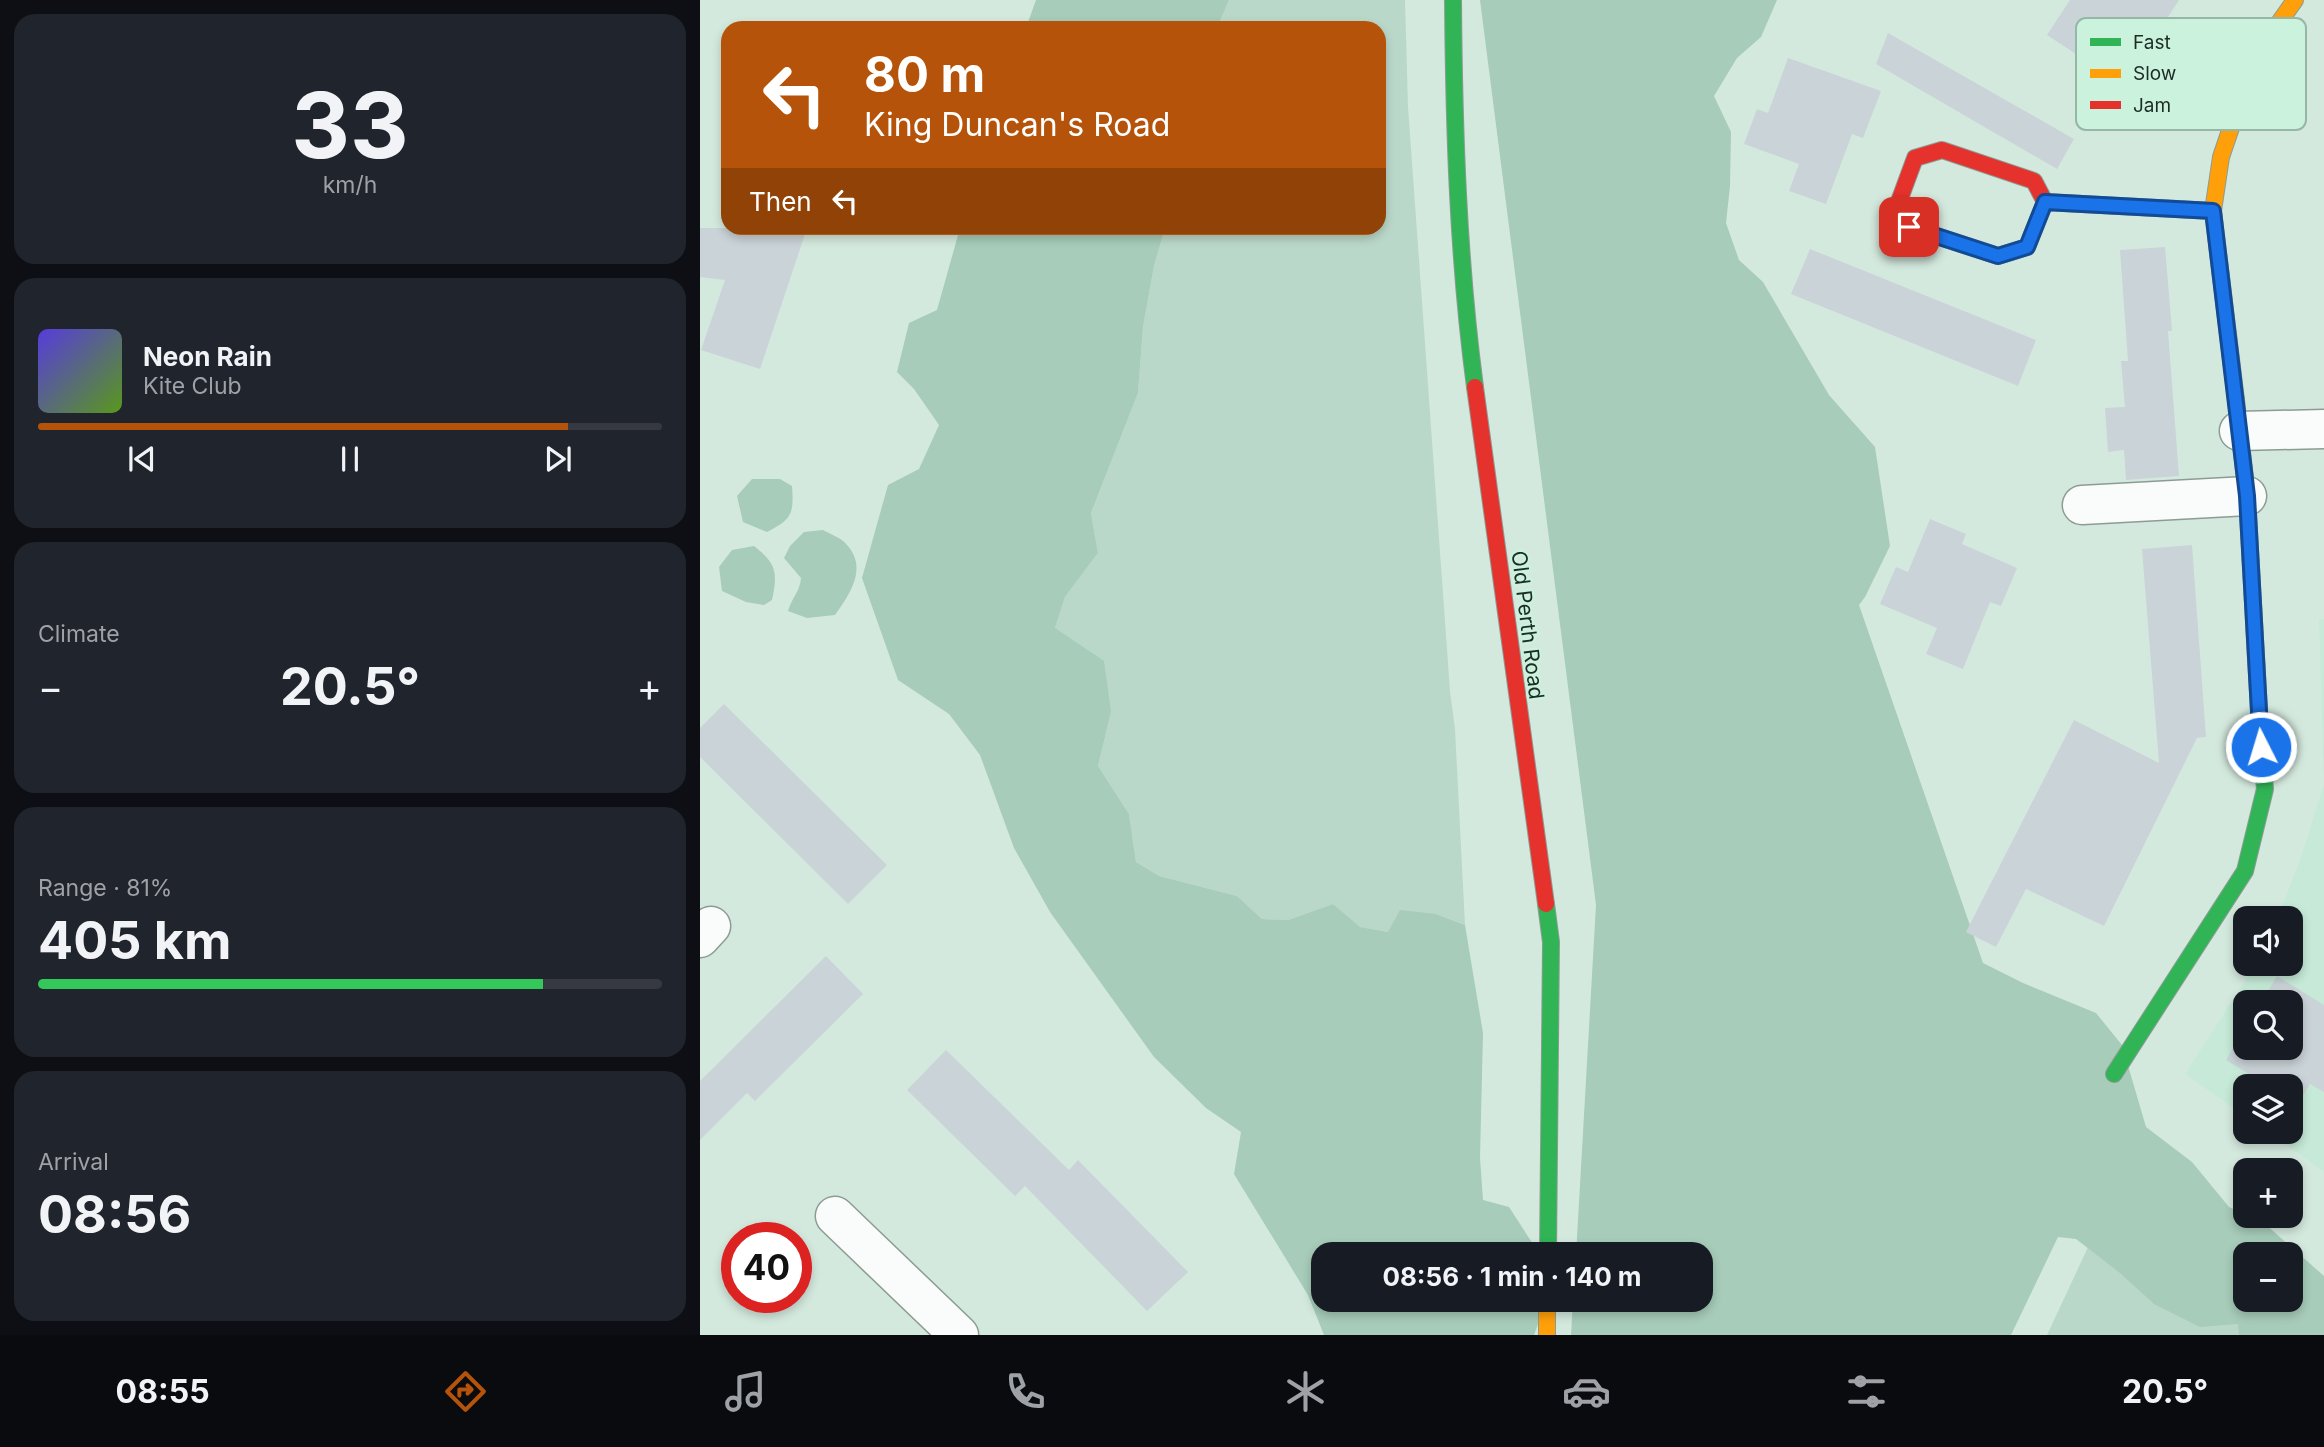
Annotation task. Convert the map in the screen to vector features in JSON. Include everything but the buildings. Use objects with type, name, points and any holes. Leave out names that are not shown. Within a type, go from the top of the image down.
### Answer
[{"type":"street","name":"Old Perth Road","points":[[1453,0],[1454,132],[1467,324],[1551,942],[1548,1242]]},
{"type":"street","points":[[2282,18],[2295,0]]},
{"type":"street","points":[[2114,1074],[2245,870],[2265,789],[2247,496],[2213,211],[2221,157],[2230,130]]},
{"type":"street","points":[[1942,150],[2034,181],[2045,202],[2027,247],[1998,256],[1909,227],[1898,204],[1915,158],[1942,150]]},
{"type":"street","points":[[2045,202],[2213,211]]},
{"type":"street","points":[[2239,431],[2324,429]]},
{"type":"street","points":[[2082,505],[2247,496]]},
{"type":"street","points":[[835,1216],[959,1335]]},
{"type":"street","points":[[1546,1335],[1547,1312]]},
{"type":"shaded area","points":[[1036,0],[1229,0],[1220,21],[1028,21]]},
{"type":"shaded area","points":[[1229,0],[1405,0],[1408,107],[1450,691],[1455,729],[1465,925],[1436,914],[1388,932],[1359,927],[1333,904],[1288,920],[1262,919],[1237,896],[1159,876],[1136,862],[1129,814],[1098,766],[1111,712],[1055,628],[1065,597],[1098,553],[1091,513],[1138,393],[1143,327],[1154,266],[1163,235],[1386,235],[1386,21],[1220,21]]},
{"type":"shaded area","points":[[1480,0],[1777,0],[1761,37],[1737,58],[1714,96],[1731,132],[1726,223],[1739,260],[1763,282],[1829,395],[1875,447],[1890,546],[1859,605],[1983,963],[2023,983],[2096,1013],[2122,1045],[2146,1127],[2192,1162],[2233,1209],[2233,1228],[2270,1228],[2286,1242],[2233,1242],[2233,1312],[2303,1312],[2303,1257],[2324,1276],[2324,1335],[2239,1335],[2238,1324],[2200,1327],[2154,1304],[2076,1239],[2058,1237],[2011,1335],[1571,1335],[1572,1312],[1713,1312],[1713,1242],[1577,1242],[1596,905]]},
{"type":"shaded area","points":[[958,235],[1163,235],[1154,266],[1143,327],[1138,393],[1091,513],[1098,553],[1065,597],[1055,628],[1104,661],[1111,712],[1098,766],[1129,814],[1136,862],[1159,876],[1237,896],[1262,919],[1288,920],[1333,904],[1360,927],[1388,932],[1400,910],[1436,914],[1465,925],[1483,1033],[1480,1158],[1483,1200],[1509,1207],[1532,1242],[1311,1242],[1311,1302],[1234,1174],[1241,1132],[1206,1108],[1154,1057],[1050,912],[1014,848],[980,755],[949,714],[898,680],[862,578],[888,485],[919,469],[939,425],[914,389],[897,372],[909,323],[937,310]]},
{"type":"shaded area","points":[[752,479],[780,479],[792,486],[790,515],[767,532],[743,522],[737,496]]},
{"type":"shaded area","points":[[823,530],[847,545],[856,563],[856,572],[851,590],[835,615],[807,618],[788,611],[801,578],[784,558],[790,546],[804,532]]},
{"type":"shaded area","points":[[754,546],[774,569],[772,600],[764,605],[746,602],[722,591],[719,567],[732,550]]},
{"type":"shaded area","points":[[2319,619],[2324,619],[2324,784]]},
{"type":"shaded area","points":[[2324,784],[2324,1172],[2285,1144],[2303,1144],[2303,1074],[2233,1074],[2233,1108],[2185,1074],[2233,1000],[2233,1060],[2303,1060],[2303,990],[2239,990],[2248,976],[2303,976],[2303,906],[2282,906]]},
{"type":"shaded area","points":[[2111,1198],[2233,1291],[2233,1312],[2270,1312],[2318,1335],[2047,1335]]},
{"type":"shaded area","points":[[1315,1312],[1543,1312],[1534,1335],[1324,1335]]},
{"type":"traffic: fast","points":[[1453,0],[1458,194],[1475,387]]},
{"type":"traffic: fast","points":[[2101,205],[2213,211]]},
{"type":"traffic: fast","points":[[2114,1074],[2245,871],[2265,789],[2261,746]]},
{"type":"traffic: fast","points":[[1546,904],[1551,942],[1548,1242]]},
{"type":"traffic: slow","points":[[2282,18],[2295,0]]},
{"type":"traffic: slow","points":[[2230,130],[2221,157],[2213,211],[2236,400]]},
{"type":"traffic: slow","points":[[1547,1312],[1547,1335]]},
{"type":"traffic: jam","points":[[2045,202],[2027,247],[1998,256],[1909,227],[1898,204],[1915,158],[1942,150],[2034,181],[2045,202],[2101,205]]},
{"type":"traffic: jam","points":[[1475,387],[1546,904]]},
{"type":"traffic: jam","points":[[2236,400],[2247,496],[2261,746]]},
{"type":"route","points":[[1909,227],[1998,256],[2027,247],[2045,202],[2213,211],[2247,496],[2261,747]]}]
